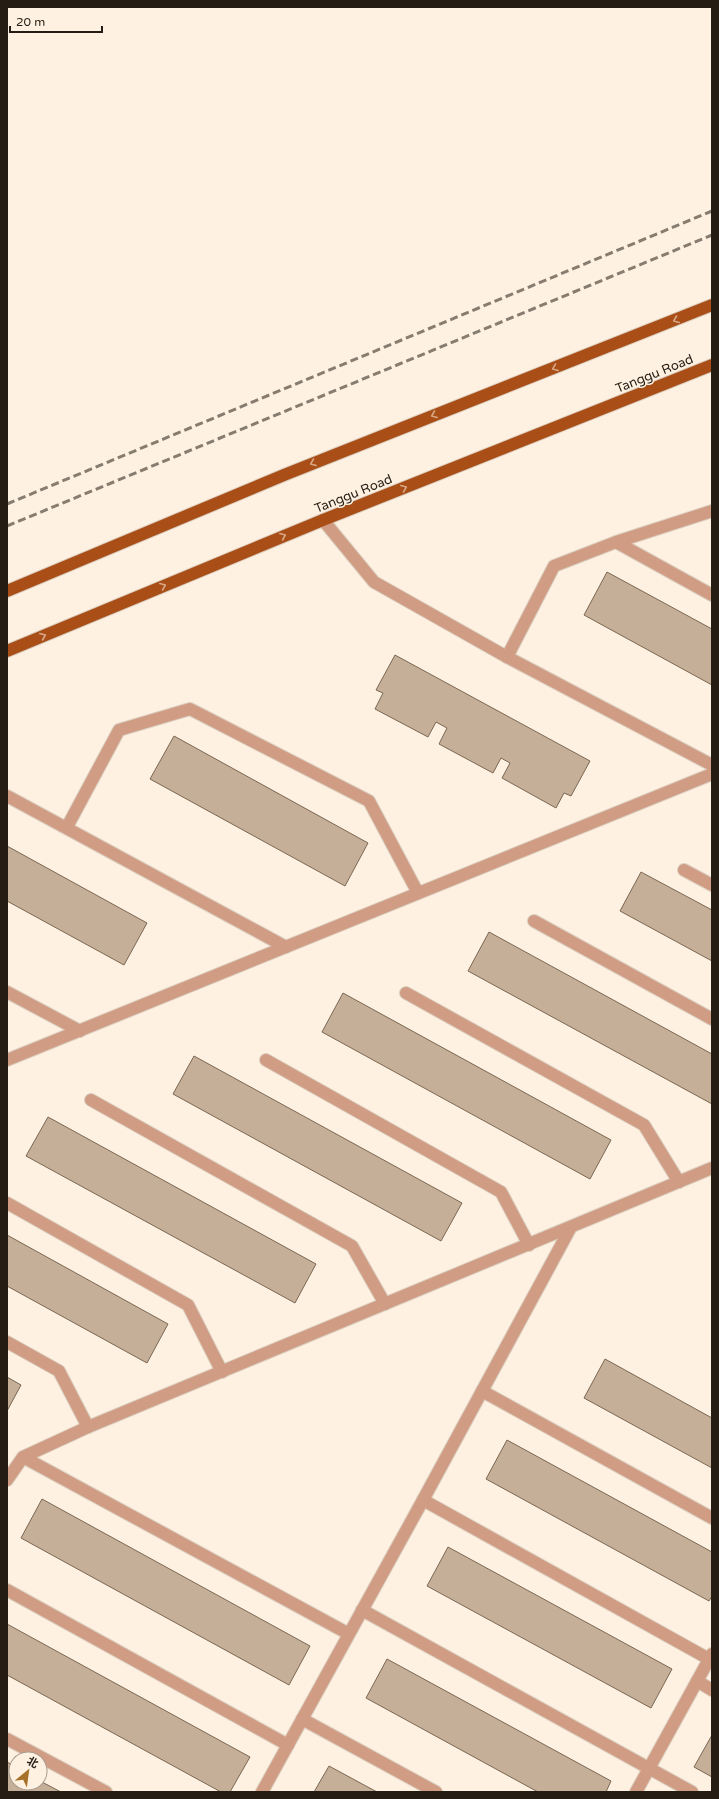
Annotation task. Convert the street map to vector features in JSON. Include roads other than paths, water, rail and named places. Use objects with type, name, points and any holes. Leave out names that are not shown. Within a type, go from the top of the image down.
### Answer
[{"type":"main road","points":[[7,591],[284,475],[712,305]]},
{"type":"main road","name":"Tanggu Road","points":[[7,651],[324,520],[712,365]]},
{"type":"street","points":[[507,657],[554,566],[616,542],[712,511]]},
{"type":"street","points":[[324,520],[374,582],[507,657],[712,765]]},
{"type":"street","points":[[616,542],[712,594]]},
{"type":"street","points":[[67,827],[119,730],[190,709],[369,801],[418,893]]},
{"type":"street","points":[[7,1060],[712,774]]},
{"type":"street","points":[[7,796],[67,827],[286,947]]},
{"type":"street","points":[[684,870],[712,885]]},
{"type":"street","points":[[534,921],[712,1019]]},
{"type":"street","points":[[7,992],[80,1031]]},
{"type":"street","points":[[406,993],[644,1125],[679,1182]]},
{"type":"street","points":[[266,1060],[501,1192],[529,1245]]},
{"type":"street","points":[[91,1100],[352,1246],[385,1304]]},
{"type":"street","points":[[7,1480],[23,1457],[88,1428],[712,1168]]},
{"type":"street","points":[[7,1203],[188,1305],[222,1372]]},
{"type":"street","points":[[262,1792],[571,1227]]},
{"type":"street","points":[[7,1342],[59,1371],[88,1428]]},
{"type":"street","points":[[482,1391],[712,1518]]},
{"type":"street","points":[[23,1457],[349,1634]]},
{"type":"street","points":[[423,1500],[711,1656],[636,1792]]},
{"type":"street","points":[[7,1590],[288,1745]]},
{"type":"street","points":[[362,1610],[692,1792]]},
{"type":"street","points":[[697,1681],[712,1690]]},
{"type":"street","points":[[302,1719],[436,1792]]},
{"type":"street","points":[[7,1739],[106,1792]]},
{"type":"railway","points":[[7,504],[712,211]]},
{"type":"railway","points":[[7,526],[712,235]]}]
